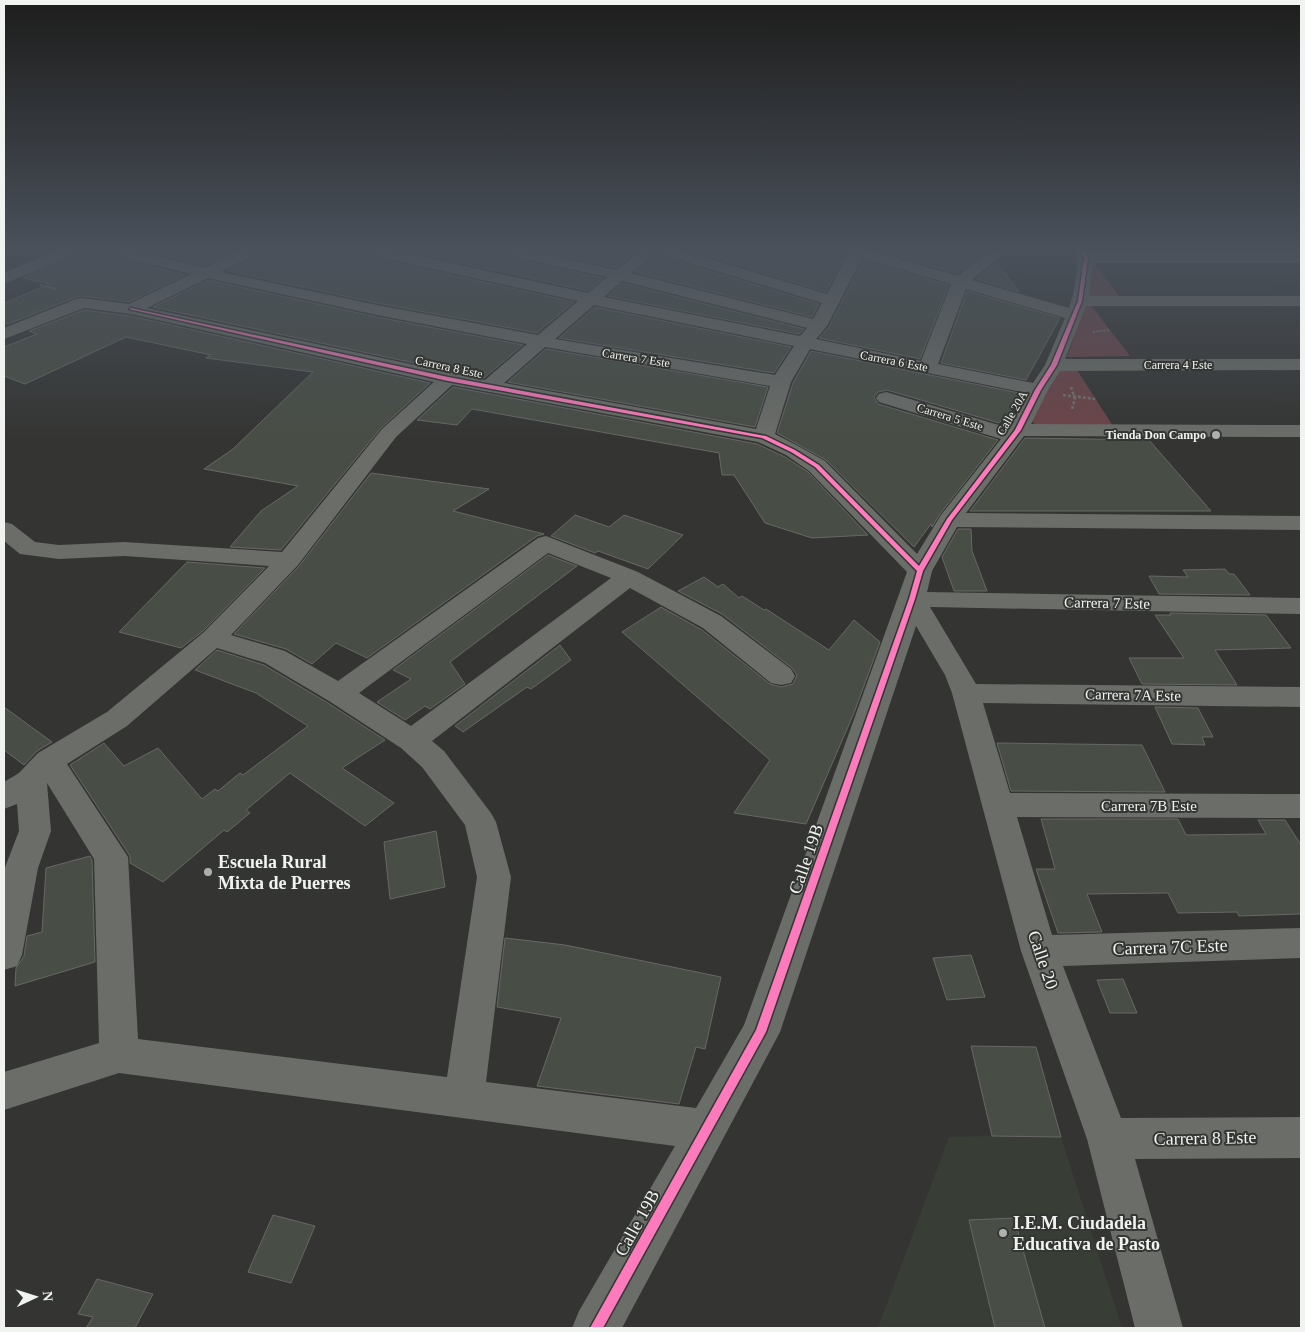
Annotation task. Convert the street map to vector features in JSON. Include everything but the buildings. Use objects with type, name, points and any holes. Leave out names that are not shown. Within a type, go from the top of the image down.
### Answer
[{"type":"street","name":"Carrera 8 Este","points":[[4,334],[59,312]]},
{"type":"street","name":"Carrera 8 Este","points":[[145,312],[448,379],[764,437]]},
{"type":"street","name":"Carrera 7 Este","points":[[390,312],[541,342],[781,382]]},
{"type":"street","points":[[488,387],[576,312]]},
{"type":"street","name":"Carrera 6 Este","points":[[655,312],[1038,390]]},
{"type":"street","points":[[764,312],[818,326]]},
{"type":"street","points":[[826,312],[818,326],[804,343],[781,382],[764,437],[793,451],[817,466],[916,585]]},
{"type":"street","points":[[927,368],[948,312]]},
{"type":"street","name":"Calle 20A","points":[[916,585],[949,520],[1016,433],[1038,390],[1054,365],[1074,312]]},
{"type":"street","name":"Carrera 4 Este","points":[[1054,365],[1301,365]]},
{"type":"street","points":[[21,780],[117,719],[213,638],[289,560],[389,433],[448,379]]},
{"type":"street","name":"Carrera 5 Este","points":[[886,398],[1016,433],[1291,431]]},
{"type":"street","points":[[1291,431],[1301,453]]},
{"type":"street","points":[[949,520],[1301,523]]},
{"type":"street","points":[[4,529],[28,549],[59,552],[124,549],[289,560]]},
{"type":"street","points":[[339,694],[546,543],[629,577],[712,622],[781,676]]},
{"type":"street","points":[[412,741],[629,577]]},
{"type":"street","name":"Carrera 7 Este","points":[[916,585],[1301,606]]},
{"type":"street","name":"Calle 20","points":[[916,585],[966,693],[1039,951],[1108,1139],[1159,1328]]},
{"type":"street","name":"Calle 19B","points":[[596,1328],[761,1032],[916,585]]},
{"type":"street","points":[[213,638],[275,657],[339,694],[412,741],[432,759],[480,822],[494,877],[464,1099]]},
{"type":"street","name":"Carrera 7A Este","points":[[966,693],[1301,697]]},
{"type":"street","points":[[4,955],[21,868],[35,831],[21,780]]},
{"type":"street","points":[[21,780],[111,858],[119,1055]]},
{"type":"street","name":"Carrera 7B Este","points":[[997,805],[1301,806]]},
{"type":"street","name":"Carrera 7C Este","points":[[1039,951],[1301,943]]},
{"type":"street","points":[[4,1091],[119,1055],[706,1130]]},
{"type":"street","name":"Carrera 8 Este","points":[[1108,1139],[1301,1137]]},
{"type":"path","points":[[1075,398],[1095,398]]},
{"type":"shaded area","points":[[1083,312],[1096,312],[1130,356],[1067,357]]},
{"type":"shaded area","points":[[1075,367],[1115,429],[1042,429],[1028,419],[1057,368]]},
{"type":"shaded area","name":"I.E.M. Ciudadela Educativa de Pasto","points":[[949,1137],[1061,1137],[1122,1328],[878,1328]]},
{"type":"cycle path","points":[[145,312],[448,379],[764,437],[793,451],[817,466],[920,571]]},
{"type":"cycle path","points":[[596,1328],[761,1032],[912,599],[920,571],[949,520],[1018,430],[1038,390],[1054,365],[1075,312]]},
{"type":"place","name":"Tienda Don Campo","points":[[1216,435]]},
{"type":"place","name":"Escuela Rural Mixta de Puerres","points":[[208,872]]},
{"type":"place","name":"I.E.M. Ciudadela Educativa de Pasto","points":[[1003,1233]]}]
